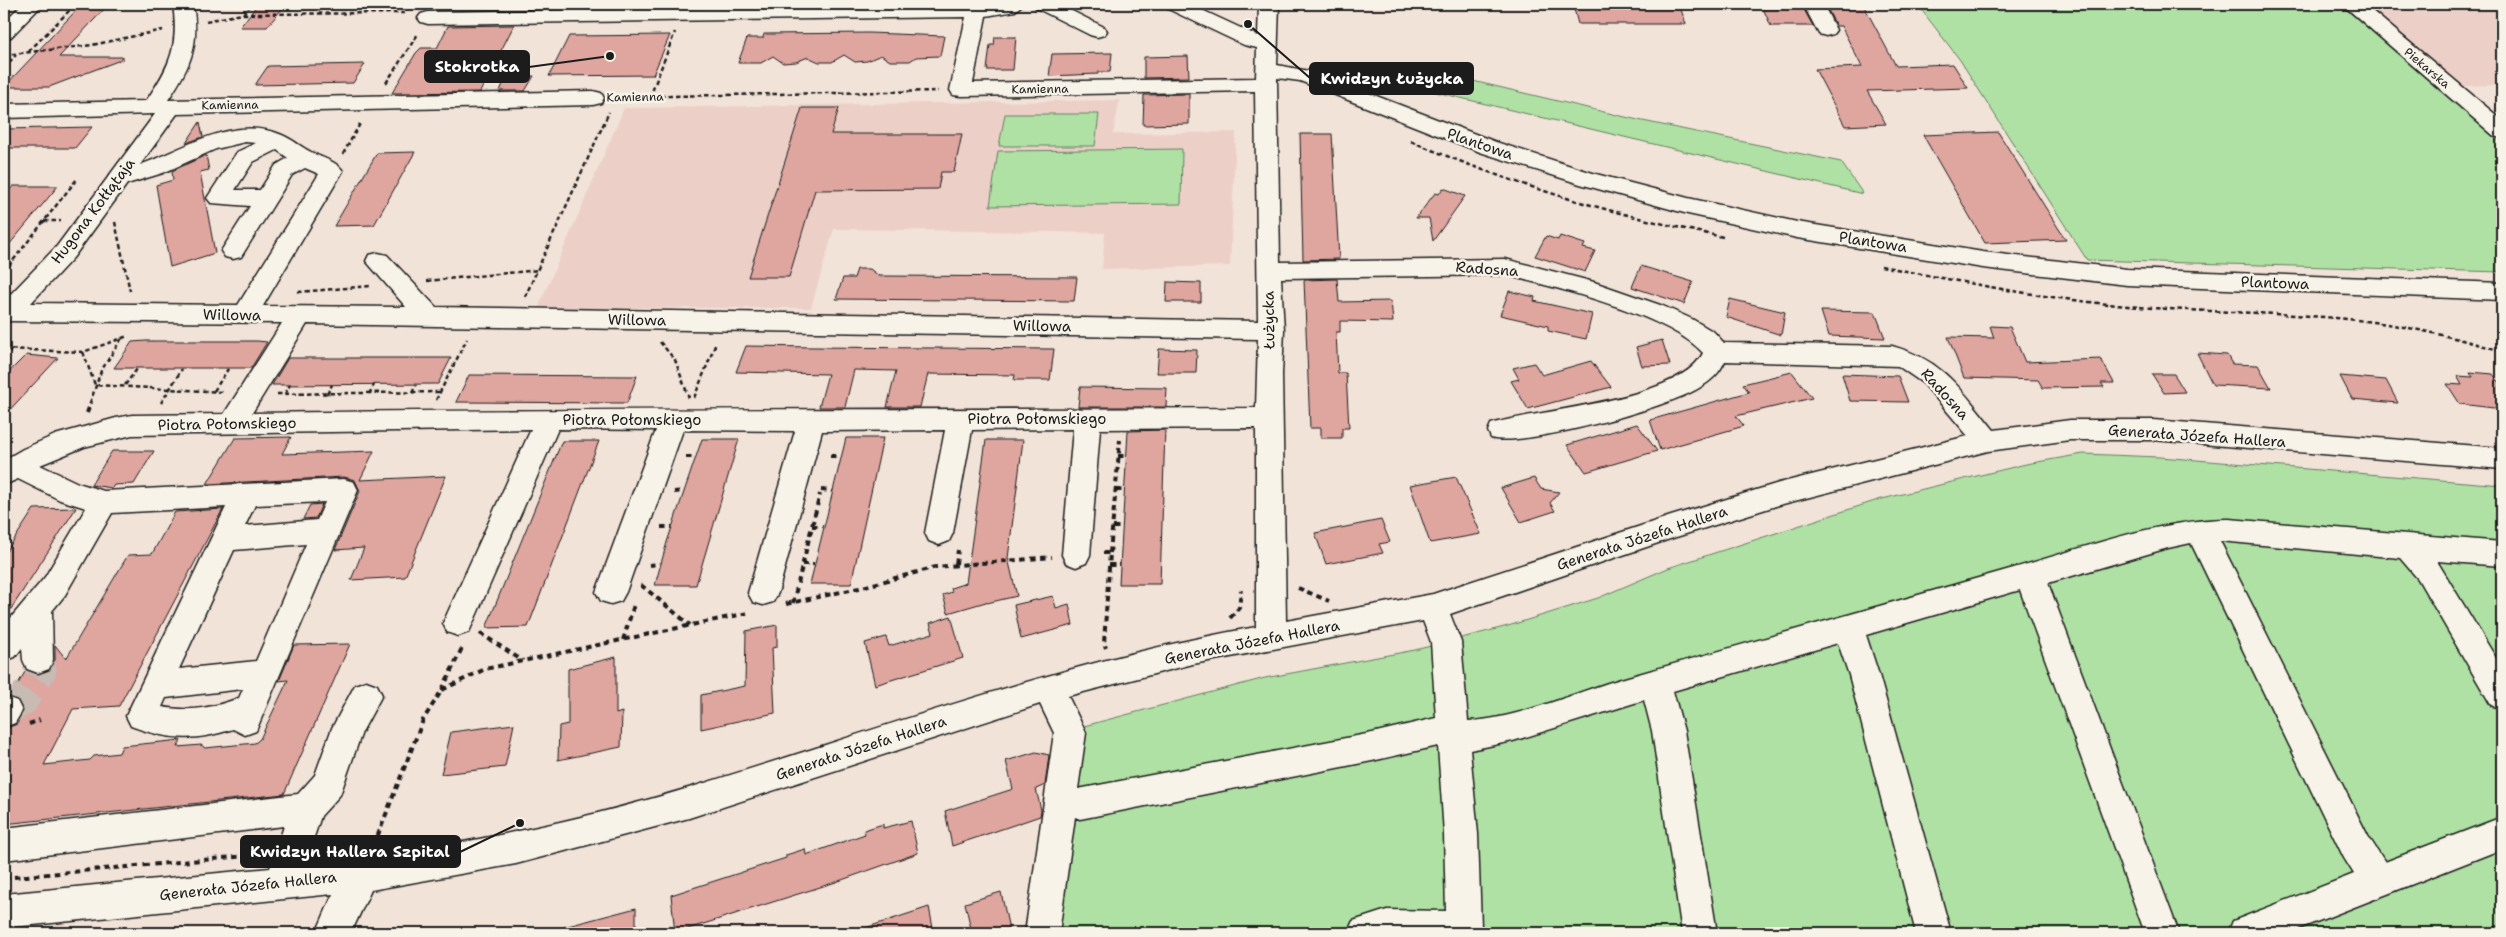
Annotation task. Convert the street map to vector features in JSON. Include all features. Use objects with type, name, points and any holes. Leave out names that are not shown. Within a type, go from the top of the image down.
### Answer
[{"type":"street","points":[[4,33],[33,4]]},
{"type":"street","name":"Hugona Kołłątaja","points":[[6,312],[65,252],[120,178],[163,107],[173,76],[187,44],[187,25],[183,4]]},
{"type":"street","points":[[428,18],[977,11],[1008,7],[1013,4]]},
{"type":"street","points":[[1044,4],[1097,31]]},
{"type":"street","points":[[1173,4],[1250,42],[1268,43]]},
{"type":"street","name":"Łużycka","points":[[1269,4],[1266,77],[1268,270],[1271,330],[1271,636]]},
{"type":"street","points":[[1813,4],[1826,30]]},
{"type":"street","name":"Piekarska","points":[[2352,4],[2502,131]]},
{"type":"street","points":[[961,90],[977,11]]},
{"type":"street","name":"Plantowa","points":[[1266,77],[1294,72],[1469,141],[1588,179],[1688,206],[1797,230],[1983,260],[2127,277],[2502,291]]},
{"type":"street","name":"Kamienna","points":[[961,90],[1266,77]]},
{"type":"street","name":"Kamienna","points":[[4,111],[163,107],[602,102]]},
{"type":"street","points":[[120,178],[137,176],[192,151],[233,138],[262,136],[277,141],[305,158],[332,171],[245,315]]},
{"type":"street","points":[[266,198],[219,198],[246,157],[277,141]]},
{"type":"street","points":[[233,251],[284,170],[305,158]]},
{"type":"street","points":[[378,261],[429,316]]},
{"type":"street","name":"Radosna","points":[[1268,270],[1506,266],[1544,276],[1667,317],[1700,335],[1717,352],[1892,355],[1906,358],[1929,373],[1988,441]]},
{"type":"street","name":"Willowa","points":[[6,312],[429,316],[1271,330]]},
{"type":"street","points":[[232,423],[300,315]]},
{"type":"street","points":[[1502,431],[1552,424],[1639,402],[1662,394],[1687,383],[1709,368],[1715,362],[1717,352]]},
{"type":"street","points":[[623,596],[684,415]]},
{"type":"street","name":"Piotra Połomskiego","points":[[10,470],[80,438],[105,430],[132,425],[549,419],[684,415],[810,421],[1270,418]]},
{"type":"street","points":[[466,629],[549,419]]},
{"type":"street","points":[[1076,555],[1087,419]]},
{"type":"street","points":[[949,540],[960,420]]},
{"type":"street","points":[[767,603],[810,421]]},
{"type":"street","name":"Generała Józefa Hallera","points":[[4,911],[282,883],[362,860],[436,864],[516,848],[689,803],[1048,688],[1193,651],[1433,607],[1671,527],[1779,494],[1988,441],[2070,430],[2153,430],[2444,455],[2502,458]]},
{"type":"street","points":[[10,470],[104,502],[246,494],[344,490],[248,715],[205,725],[177,725],[142,716],[246,494]]},
{"type":"street","points":[[4,648],[55,586],[104,502]]},
{"type":"street","points":[[2198,530],[2211,551],[2356,847],[2377,880]]},
{"type":"street","points":[[1080,804],[1454,732],[1477,735],[1513,727],[2026,576],[2168,536],[2198,530],[2288,534],[2406,547],[2502,554]]},
{"type":"street","points":[[225,539],[327,531]]},
{"type":"street","points":[[2406,547],[2414,552],[2428,571],[2502,695]]},
{"type":"street","points":[[2026,576],[2035,587],[2162,933]]},
{"type":"street","points":[[1365,933],[1387,927],[1464,931],[1461,834],[1446,642],[1433,607]]},
{"type":"street","points":[[37,608],[40,621],[36,644],[38,660]]},
{"type":"street","points":[[1848,628],[1864,675],[1934,933]]},
{"type":"street","points":[[157,685],[266,673]]},
{"type":"street","points":[[1656,684],[1668,731],[1700,933]]},
{"type":"street","points":[[1042,933],[1070,732],[1048,688]]},
{"type":"street","points":[[282,883],[307,808],[328,784],[348,728],[366,695]]},
{"type":"street","points":[[4,844],[307,808]]},
{"type":"street","points":[[2245,933],[2377,880],[2502,833]]},
{"type":"street","points":[[333,933],[362,860]]},
{"type":"path","points":[[28,52],[76,4]]},
{"type":"path","points":[[242,14],[251,4]]},
{"type":"path","points":[[650,97],[682,15]]},
{"type":"path","points":[[4,68],[17,55]]},
{"type":"path","name":"Kamienna","points":[[602,102],[650,97],[961,90]]},
{"type":"path","points":[[528,293],[602,102]]},
{"type":"path","points":[[4,272],[77,179]]},
{"type":"path","points":[[101,202],[112,206],[128,288],[132,293]]},
{"type":"path","points":[[44,221],[59,221]]},
{"type":"path","points":[[80,438],[95,385],[123,338],[118,323],[113,318],[117,313]]},
{"type":"path","points":[[684,415],[718,336]]},
{"type":"path","points":[[4,349],[83,352],[123,338]]},
{"type":"path","points":[[654,338],[664,346],[675,360],[684,415]]},
{"type":"path","points":[[4,358],[12,349]]},
{"type":"path","points":[[83,352],[95,385]]},
{"type":"path","points":[[125,385],[137,369]]},
{"type":"path","points":[[155,411],[182,369]]},
{"type":"path","points":[[214,391],[228,369]]},
{"type":"path","points":[[4,370],[10,370]]},
{"type":"path","points":[[95,385],[125,385],[250,394],[440,392]]},
{"type":"path","points":[[327,394],[332,385]]},
{"type":"path","points":[[412,393],[416,385]]},
{"type":"path","points":[[285,394],[290,386]]},
{"type":"path","points":[[1116,671],[1104,643],[1120,434]]},
{"type":"path","points":[[828,465],[831,449]]},
{"type":"path","points":[[830,456],[840,456]]},
{"type":"path","points":[[1118,456],[1127,456]]},
{"type":"path","points":[[684,457],[695,457]]},
{"type":"path","points":[[793,603],[823,482]]},
{"type":"path","points":[[821,490],[832,490]]},
{"type":"path","points":[[1116,490],[1125,490]]},
{"type":"path","points":[[672,492],[684,491]]},
{"type":"path","points":[[812,526],[823,526]]},
{"type":"path","points":[[660,527],[672,527]]},
{"type":"path","points":[[1113,527],[1123,527]]},
{"type":"path","points":[[949,540],[956,564]]},
{"type":"path","points":[[442,690],[485,669],[691,626],[767,603],[793,603],[956,564],[1110,553]]},
{"type":"path","points":[[647,565],[660,564]]},
{"type":"path","points":[[802,564],[814,564]]},
{"type":"path","points":[[1110,565],[1120,565]]},
{"type":"path","points":[[1242,581],[1241,590],[1299,588],[1335,603]]},
{"type":"path","points":[[638,591],[640,585],[691,626]]},
{"type":"path","points":[[623,596],[623,640]]},
{"type":"path","points":[[362,860],[373,845],[423,720],[442,690],[466,629],[524,661]]},
{"type":"shaded area","points":[[2365,4],[2502,4],[2502,85],[2464,86]]},
{"type":"shaded area","points":[[1120,100],[1113,134],[1236,132],[1230,266],[1102,269],[1105,233],[834,229],[811,308],[538,308],[624,108]]},
{"type":"green space","points":[[1917,4],[2340,4],[2502,144],[2502,272],[2087,260],[1960,60]]},
{"type":"green space","points":[[1435,72],[1638,120],[1841,162],[1863,194],[1427,90]]},
{"type":"green space","points":[[1005,114],[1099,114],[1095,146],[999,146]]},
{"type":"green space","points":[[1182,149],[1181,204],[990,206],[998,151]]},
{"type":"green space","points":[[2083,454],[2160,457],[2502,485],[2502,933],[1058,933],[1084,726],[1265,678],[1415,650],[1508,626],[1598,598],[1668,568],[1878,500],[2026,464]]},
{"type":"building","points":[[82,4],[109,4],[59,57],[123,57],[123,59],[49,87],[4,87]]},
{"type":"building","points":[[258,4],[286,4],[267,27],[240,27]]},
{"type":"building","points":[[1679,4],[1686,24],[1578,24],[1573,5]]},
{"type":"building","points":[[1761,4],[1801,4],[1813,26],[1771,26]]},
{"type":"building","points":[[1825,4],[1863,4],[1896,66],[1953,64],[1968,88],[1867,91],[1886,124],[1845,126],[1815,69],[1862,67],[1841,26],[1836,26]]},
{"type":"building","points":[[514,25],[480,92],[392,93],[416,53],[421,48],[437,48],[448,26]]},
{"type":"building","points":[[869,33],[944,36],[940,56],[916,57],[910,61],[890,61],[881,55],[867,61],[855,62],[844,55],[832,62],[819,62],[808,57],[796,62],[783,63],[773,56],[761,63],[738,63],[747,38],[763,38],[764,34]]},
{"type":"building","points":[[670,35],[653,75],[549,76],[569,36]]},
{"type":"building","points":[[995,37],[1016,37],[1013,70],[987,70],[990,45],[994,45]]},
{"type":"building","points":[[1112,53],[1110,72],[1049,76],[1052,54]]},
{"type":"building","points":[[1188,56],[1189,77],[1144,78],[1144,57]]},
{"type":"building","points":[[365,64],[353,83],[255,85],[268,66]]},
{"type":"building","points":[[534,76],[525,91],[500,91],[506,77]]},
{"type":"building","points":[[1189,94],[1189,124],[1143,125],[1144,95]]},
{"type":"building","points":[[802,108],[839,108],[831,134],[962,134],[954,172],[941,172],[938,189],[815,190],[789,277],[748,277]]},
{"type":"building","points":[[200,122],[203,137],[186,143]]},
{"type":"building","points":[[92,127],[75,148],[4,148],[4,129]]},
{"type":"building","points":[[1998,132],[2066,240],[1985,243],[1923,135]]},
{"type":"building","points":[[1300,134],[1332,134],[1339,259],[1303,260]]},
{"type":"building","points":[[415,152],[374,225],[334,226],[377,153]]},
{"type":"building","points":[[206,155],[209,170],[200,172],[215,253],[170,267],[156,185],[173,180],[172,171]]},
{"type":"building","points":[[13,186],[58,186],[4,251],[4,197]]},
{"type":"building","points":[[1443,188],[1465,196],[1433,241],[1429,218],[1416,218],[1435,193],[1439,194]]},
{"type":"building","points":[[1546,236],[1558,240],[1560,236],[1585,244],[1583,248],[1595,251],[1585,272],[1535,256]]},
{"type":"building","points":[[1641,266],[1693,282],[1684,304],[1632,287]]},
{"type":"building","points":[[857,269],[870,269],[879,276],[1077,277],[1074,301],[836,299],[843,278],[854,278]]},
{"type":"building","points":[[1337,279],[1339,302],[1391,301],[1393,322],[1340,321],[1340,332],[1336,332],[1338,373],[1346,373],[1349,428],[1342,428],[1342,438],[1321,438],[1321,428],[1310,428],[1304,280]]},
{"type":"building","points":[[1167,282],[1201,283],[1201,302],[1166,302]]},
{"type":"building","points":[[1509,291],[1535,297],[1534,301],[1592,314],[1586,339],[1548,331],[1548,326],[1500,315]]},
{"type":"building","points":[[1730,299],[1785,312],[1781,335],[1726,317]]},
{"type":"building","points":[[1821,311],[1875,312],[1885,338],[1829,336]]},
{"type":"building","points":[[1990,326],[2010,327],[2025,362],[2101,359],[2114,383],[2101,383],[2104,387],[2043,388],[2038,380],[1964,378],[1948,337],[1994,338]]},
{"type":"building","points":[[1662,340],[1670,365],[1642,366],[1636,347]]},
{"type":"building","points":[[132,342],[267,342],[251,368],[114,368]]},
{"type":"building","points":[[746,346],[1054,349],[1050,380],[1014,380],[1015,375],[928,374],[920,407],[887,407],[896,371],[854,370],[845,407],[819,407],[828,374],[736,372]]},
{"type":"building","points":[[1159,349],[1197,350],[1196,373],[1157,373]]},
{"type":"building","points":[[2197,353],[2227,355],[2232,364],[2258,365],[2271,388],[2213,385]]},
{"type":"building","points":[[26,355],[58,358],[4,416],[4,377]]},
{"type":"building","points":[[288,358],[451,358],[438,384],[272,385]]},
{"type":"building","points":[[1591,361],[1611,387],[1528,409],[1511,381],[1519,379],[1513,368],[1534,363],[1542,375]]},
{"type":"building","points":[[1792,372],[1812,398],[1736,416],[1744,426],[1660,450],[1650,420],[1749,392],[1743,384]]},
{"type":"building","points":[[2470,372],[2493,374],[2498,381],[2502,381],[2502,409],[2460,404],[2447,384],[2462,385],[2457,376],[2473,377]]},
{"type":"building","points":[[1842,374],[1898,376],[1908,402],[1850,401]]},
{"type":"building","points":[[2152,374],[2174,374],[2185,392],[2164,393]]},
{"type":"building","points":[[469,375],[637,376],[627,403],[456,402]]},
{"type":"building","points":[[2340,376],[2386,380],[2398,403],[2352,399]]},
{"type":"building","points":[[1080,387],[1167,388],[1166,407],[1078,407]]},
{"type":"building","points":[[1637,424],[1657,451],[1586,472],[1567,445]]},
{"type":"building","points":[[1165,430],[1160,584],[1119,584],[1128,431]]},
{"type":"building","points":[[291,437],[282,454],[374,451],[360,480],[446,476],[405,577],[351,580],[364,548],[335,550],[360,491],[355,480],[344,477],[207,484],[235,438]]},
{"type":"building","points":[[846,438],[883,438],[851,584],[810,584]]},
{"type":"building","points":[[702,439],[739,439],[696,585],[655,585],[667,542]]},
{"type":"building","points":[[986,440],[1023,440],[1008,558],[1017,596],[986,602],[948,613],[943,595],[952,592],[951,588],[966,583]]},
{"type":"building","points":[[562,441],[599,441],[528,627],[486,628]]},
{"type":"building","points":[[112,451],[154,451],[134,484],[114,485],[112,488],[91,485]]},
{"type":"building","points":[[1456,477],[1481,534],[1430,543],[1410,485]]},
{"type":"building","points":[[1534,478],[1541,489],[1559,492],[1550,503],[1555,511],[1521,522],[1501,488]]},
{"type":"building","points":[[322,504],[316,518],[303,519],[310,505]]},
{"type":"building","points":[[76,508],[4,620],[4,555],[34,509]]},
{"type":"building","points":[[223,509],[119,706],[73,709],[44,765],[90,760],[94,756],[119,753],[122,746],[181,740],[178,747],[201,745],[205,748],[255,743],[260,739],[288,680],[279,681],[294,645],[350,644],[284,794],[4,824],[4,735],[7,728],[17,724],[24,712],[19,700],[10,697],[25,672],[39,675],[50,671],[55,660],[55,645],[66,659],[128,555],[152,554],[175,512]]},
{"type":"building","points":[[1381,520],[1390,542],[1379,544],[1383,553],[1326,564],[1315,533]]},
{"type":"building","points":[[1053,596],[1056,608],[1069,604],[1073,625],[1021,639],[1014,605]]},
{"type":"building","points":[[951,616],[963,658],[875,685],[865,643],[886,637],[889,646],[933,633],[930,623]]},
{"type":"building","points":[[777,625],[777,647],[772,648],[775,713],[701,729],[701,695],[745,686],[746,631]]},
{"type":"building","points":[[616,657],[616,714],[622,712],[621,747],[558,760],[559,726],[568,724],[568,669]]},
{"type":"building","points":[[514,724],[505,767],[441,774],[451,732]]},
{"type":"building","points":[[1036,752],[1049,755],[1045,785],[1036,789],[1041,810],[1040,816],[952,846],[945,811],[1013,789],[1006,761]]},
{"type":"building","points":[[911,821],[918,853],[836,882],[675,933],[671,895],[786,858],[786,855],[805,849],[806,855],[865,834],[864,830],[883,824],[883,828]]},
{"type":"building","points":[[1001,892],[1009,929],[998,933],[972,933],[965,903]]},
{"type":"building","points":[[929,907],[934,933],[863,933],[862,929]]},
{"type":"building","points":[[636,908],[636,933],[565,933],[564,927]]},
{"type":"tunnel","points":[[6,711],[23,700],[41,670],[38,660]]},
{"type":"place","name":"Kwidzyn Łużycka","points":[[1248,24]]},
{"type":"place","name":"Stokrotka","points":[[610,56]]},
{"type":"place","name":"Kwidzyn Hallera Szpital","points":[[520,823]]}]
